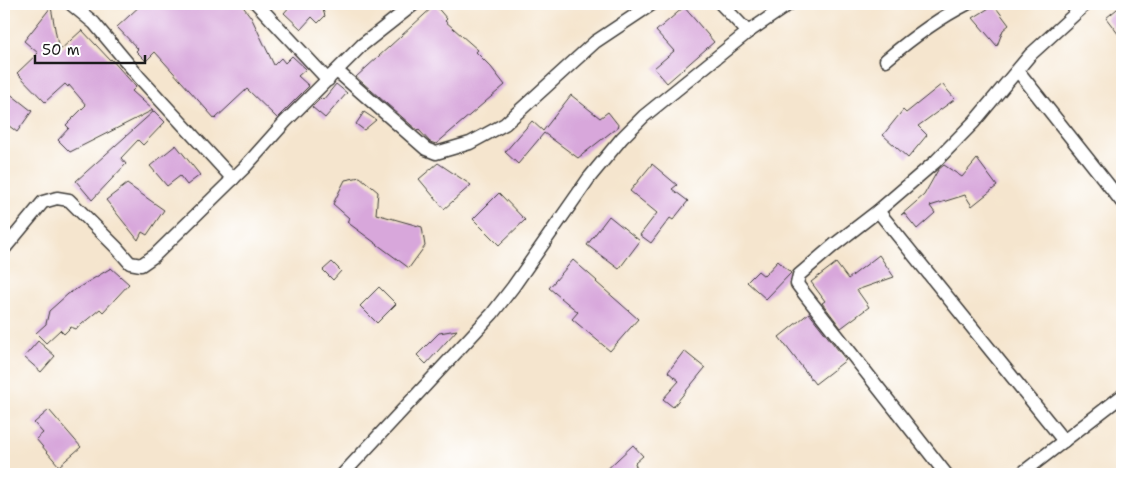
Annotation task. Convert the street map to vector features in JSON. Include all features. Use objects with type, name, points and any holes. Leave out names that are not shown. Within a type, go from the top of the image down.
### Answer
[{"type":"street","points":[[71,4],[94,23],[140,78],[233,179]]},
{"type":"street","points":[[256,4],[332,75],[426,149],[436,153],[470,143],[505,124],[595,42],[652,4]]},
{"type":"street","points":[[4,249],[43,202],[57,198],[69,200],[116,246],[130,263],[141,265],[154,256],[233,179],[285,122],[362,45],[414,4]]},
{"type":"street","points":[[721,4],[748,32]]},
{"type":"street","points":[[343,474],[492,314],[514,287],[589,178],[622,138],[644,116],[748,32],[789,4]]},
{"type":"street","points":[[886,60],[912,38],[946,14],[967,4]]},
{"type":"street","points":[[946,474],[797,284],[799,275],[935,162],[974,122],[1030,56],[1086,4]]},
{"type":"street","points":[[1018,71],[1122,202]]},
{"type":"street","points":[[878,211],[1064,441]]},
{"type":"street","points":[[1021,474],[1122,396]]},
{"type":"building","points":[[142,4],[241,4],[251,17],[274,65],[281,58],[285,63],[292,56],[306,69],[298,76],[309,86],[277,118],[247,89],[215,119],[155,52],[146,61],[136,51],[138,49],[117,27]]},
{"type":"building","points":[[292,4],[321,4],[325,16],[318,23],[312,17],[301,29],[284,13]]},
{"type":"building","points":[[435,5],[447,19],[445,21],[478,50],[476,52],[505,85],[436,144],[430,142],[419,130],[356,77]]},
{"type":"building","points":[[994,5],[1009,25],[1003,30],[997,46],[973,18]]},
{"type":"building","points":[[1122,5],[1122,39],[1106,18]]},
{"type":"building","points":[[51,7],[59,51],[82,30],[136,87],[132,91],[153,110],[70,152],[58,140],[69,128],[66,125],[86,105],[69,85],[68,87],[65,84],[45,102],[17,73],[38,53],[24,41]]},
{"type":"building","points":[[684,7],[714,42],[667,83],[654,68],[674,51],[656,31]]},
{"type":"building","points":[[336,84],[347,93],[325,118],[312,107],[321,98],[323,100]]},
{"type":"building","points":[[942,84],[955,99],[918,126],[927,135],[908,158],[883,135],[903,110],[906,113]]},
{"type":"building","points":[[4,89],[32,111],[17,132],[4,122]]},
{"type":"building","points":[[571,95],[600,118],[608,112],[619,126],[578,158],[544,133],[518,164],[505,152],[532,121],[543,131]]},
{"type":"building","points":[[154,111],[165,122],[143,145],[138,140],[121,158],[126,164],[92,200],[76,181]]},
{"type":"building","points":[[364,112],[376,120],[364,130],[356,124]]},
{"type":"building","points":[[176,145],[200,175],[187,185],[180,176],[167,186],[150,166]]},
{"type":"building","points":[[977,159],[997,186],[972,206],[965,195],[930,206],[935,213],[917,229],[904,213],[901,215],[924,195],[938,170],[944,165],[962,177]]},
{"type":"building","points":[[438,163],[471,185],[444,209],[419,179]]},
{"type":"building","points":[[652,164],[677,185],[672,189],[688,201],[673,220],[670,218],[651,243],[640,235],[657,213],[630,191]]},
{"type":"building","points":[[360,177],[378,192],[376,214],[422,227],[425,246],[409,268],[347,222],[349,218],[333,204],[345,180]]},
{"type":"building","points":[[127,184],[164,210],[147,235],[142,232],[138,240],[106,200]]},
{"type":"building","points":[[499,193],[525,220],[499,245],[473,219]]},
{"type":"building","points":[[609,216],[640,241],[619,269],[587,245]]},
{"type":"building","points":[[879,255],[894,277],[857,290],[869,307],[841,328],[822,303],[825,301],[811,282],[836,263],[848,279]]},
{"type":"building","points":[[573,260],[638,319],[610,351],[572,319],[578,312],[549,288]]},
{"type":"building","points":[[778,261],[791,273],[766,299],[747,282],[758,271],[764,276]]},
{"type":"building","points":[[332,262],[341,271],[333,280],[323,270]]},
{"type":"building","points":[[111,268],[129,284],[103,312],[100,309],[76,329],[71,327],[64,334],[60,330],[46,343],[36,333],[46,324],[49,311],[68,294]]},
{"type":"building","points":[[379,287],[396,304],[377,323],[360,306]]},
{"type":"building","points":[[809,313],[846,360],[815,384],[779,337]]},
{"type":"building","points":[[457,330],[426,364],[417,355],[439,333]]},
{"type":"building","points":[[38,341],[55,356],[41,372],[24,357]]},
{"type":"building","points":[[684,351],[705,368],[673,407],[663,399],[679,381],[668,372]]},
{"type":"building","points":[[49,410],[81,447],[59,466],[36,439],[43,433],[34,423]]},
{"type":"building","points":[[633,445],[643,456],[635,463],[638,474],[602,474]]}]
